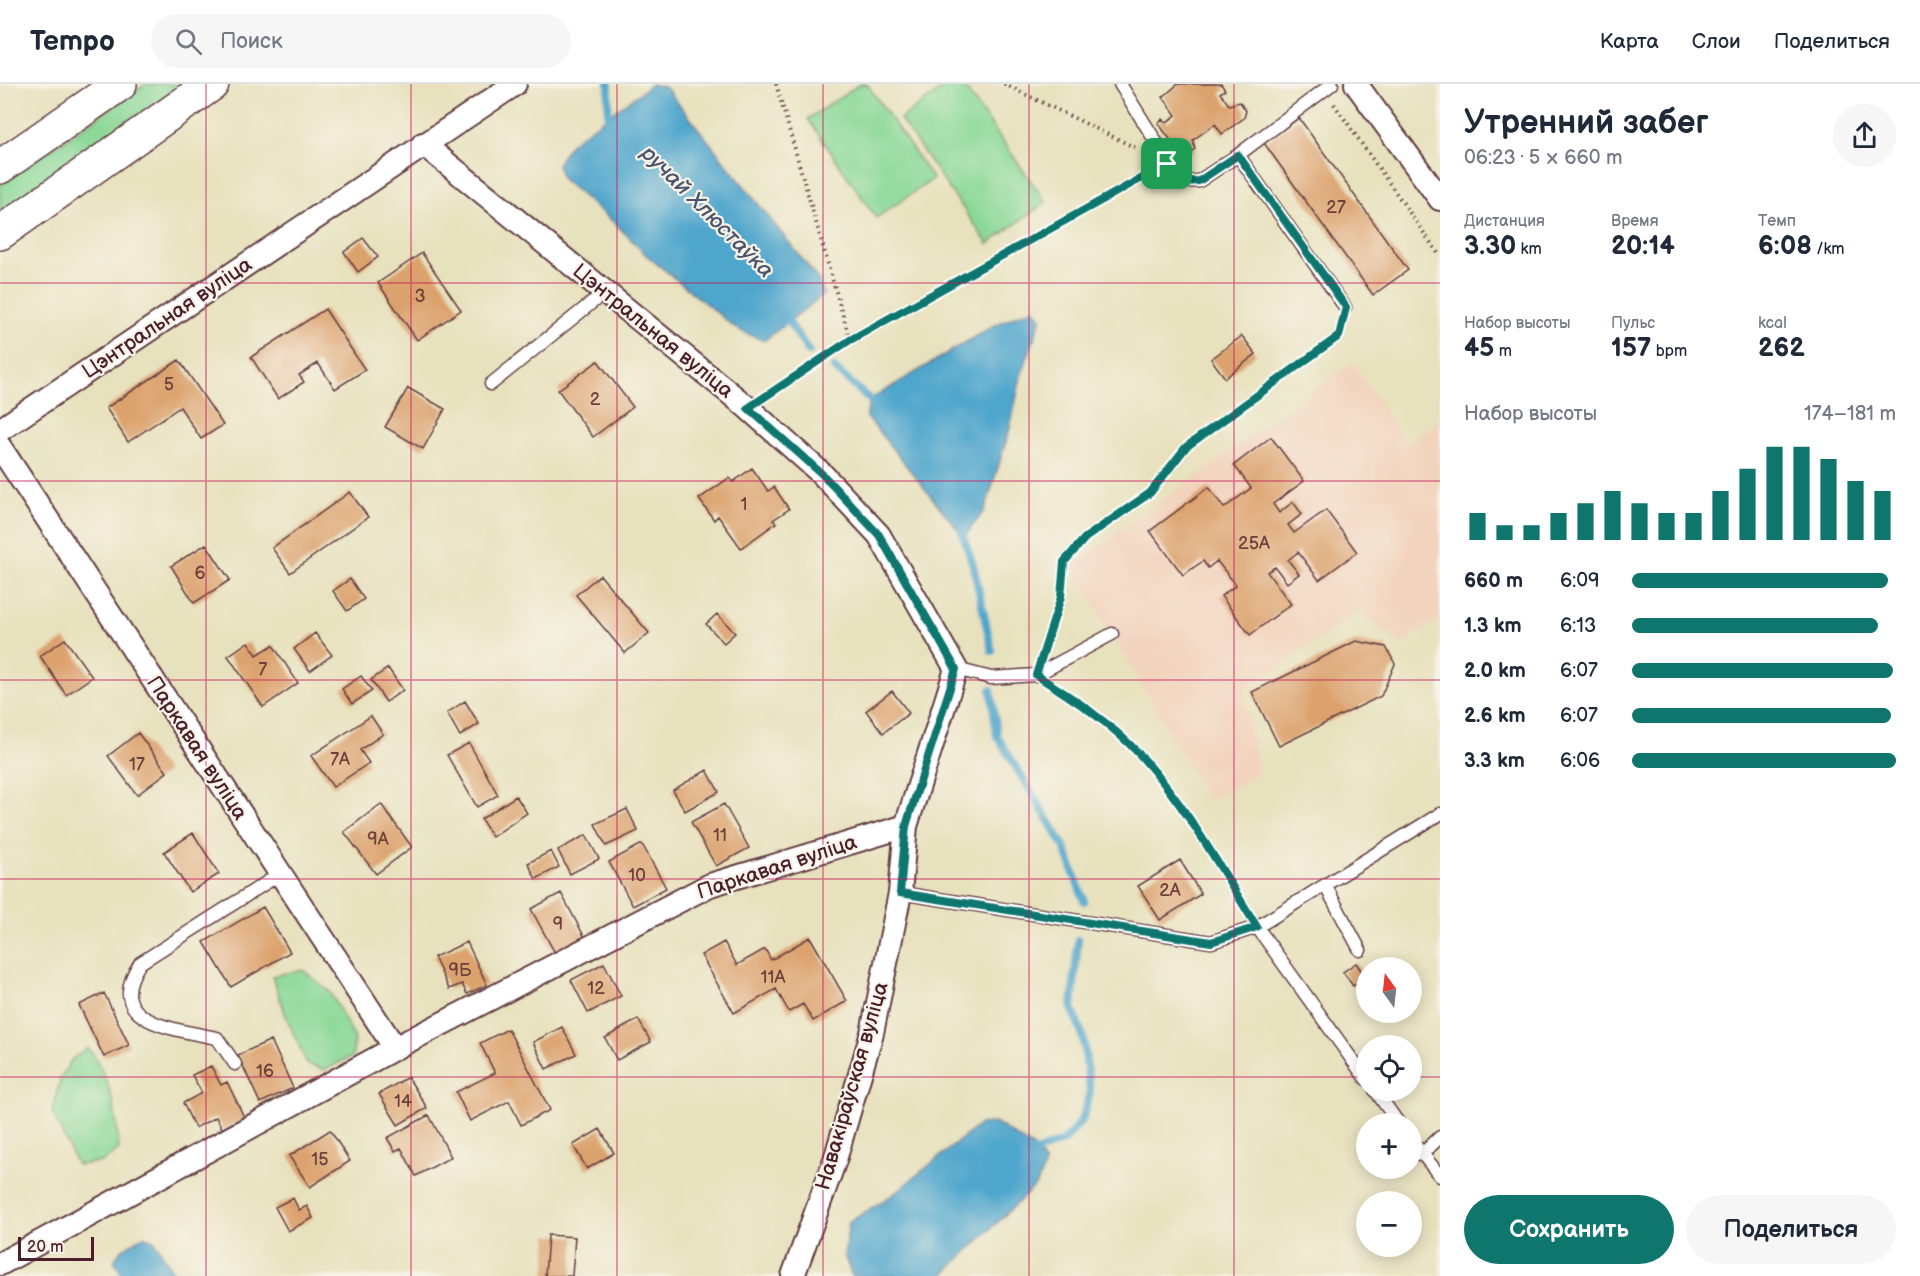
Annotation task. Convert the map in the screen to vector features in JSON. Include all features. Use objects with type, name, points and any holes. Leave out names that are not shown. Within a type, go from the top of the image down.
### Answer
[{"type":"main road","points":[[0,167],[120,84]]},
{"type":"main road","points":[[0,232],[212,84]]},
{"type":"street","name":"Цэнтральная вуліца","points":[[0,430],[515,84]]},
{"type":"street","points":[[1356,84],[1440,199]]},
{"type":"street","name":"Цэнтральная вуліца","points":[[423,144],[748,408],[822,474],[879,535],[956,669]]},
{"type":"street","name":"Паркавая вуліца","points":[[0,447],[395,1048]]},
{"type":"street","points":[[900,893],[906,826],[956,669]]},
{"type":"street","name":"Паркавая вуліца","points":[[0,1264],[395,1048],[710,885],[906,826]]},
{"type":"street","name":"Навакіраўская вуліца","points":[[793,1276],[835,1160],[872,1033],[900,893]]},
{"type":"lane","points":[[1120,84],[1167,164],[1181,182],[1199,181],[1238,155],[1328,87]]},
{"type":"lane","points":[[1238,155],[1346,307]]},
{"type":"lane","points":[[491,384],[605,292]]},
{"type":"lane","points":[[956,669],[991,678],[1036,675],[1112,634]]},
{"type":"lane","points":[[900,893],[1211,942],[1257,927],[1440,814]]},
{"type":"lane","points":[[235,1064],[217,1038],[148,1022],[131,1006],[129,981],[140,963],[280,874]]},
{"type":"lane","points":[[1325,885],[1360,950]]},
{"type":"lane","points":[[1257,927],[1356,1065]]},
{"type":"lane","points":[[1422,1154],[1440,1137]]},
{"type":"lane","points":[[1422,1156],[1440,1176]]},
{"type":"path","points":[[776,84],[850,340]]},
{"type":"path","points":[[1004,84],[1167,164]]},
{"type":"path","points":[[1328,87],[1440,256]]},
{"type":"path","points":[[748,408],[850,340],[1167,164]]},
{"type":"path","points":[[1257,927],[1182,808],[1141,756],[1085,706],[1036,675],[1061,597],[1064,562],[1085,538],[1150,493],[1186,447],[1339,336],[1346,307]]},
{"type":"shaded area","points":[[1353,362],[1407,444],[1440,420],[1440,620],[1401,645],[1361,611],[1244,690],[1259,773],[1209,801],[1072,566]]},
{"type":"green space","points":[[146,84],[185,84],[0,213],[0,185]]},
{"type":"green space","points":[[860,84],[867,84],[933,179],[876,218],[808,119]]},
{"type":"green space","points":[[949,84],[962,84],[1046,202],[988,244],[900,119]]},
{"type":"green space","points":[[303,970],[330,992],[354,1037],[353,1056],[324,1070],[307,1064],[272,976]]},
{"type":"green space","points":[[88,1048],[108,1083],[119,1149],[102,1162],[77,1165],[52,1112],[61,1077],[72,1059]]},
{"type":"water","points":[[652,84],[666,88],[818,279],[824,294],[764,341],[737,329],[646,255],[617,225],[562,179],[557,164],[571,143]]},
{"type":"water","points":[[1034,308],[1041,318],[1021,376],[1010,428],[985,510],[964,537],[866,416],[871,399],[993,326]]},
{"type":"water","points":[[995,1123],[1037,1150],[1045,1164],[1037,1184],[942,1276],[852,1276],[844,1255],[849,1222],[891,1196],[980,1124]]},
{"type":"water","points":[[143,1236],[154,1240],[176,1276],[123,1276],[114,1261],[120,1251]]},
{"type":"building","points":[[1178,84],[1221,84],[1225,90],[1220,93],[1229,105],[1240,102],[1246,111],[1244,118],[1222,134],[1215,124],[1193,140],[1195,149],[1186,155],[1181,154],[1158,123],[1162,119],[1166,123],[1176,115],[1163,97]]},
{"type":"building","points":[[1299,118],[1408,270],[1373,295],[1264,143]]},
{"type":"building","points":[[363,238],[378,257],[358,272],[344,252]]},
{"type":"building","points":[[422,253],[461,310],[417,340],[378,283]]},
{"type":"building","points":[[325,309],[365,370],[335,389],[318,363],[299,375],[304,382],[278,399],[251,357]]},
{"type":"building","points":[[1242,336],[1256,354],[1225,378],[1211,359]]},
{"type":"building","points":[[179,360],[223,425],[201,439],[180,407],[128,442],[106,408]]},
{"type":"building","points":[[598,361],[633,407],[593,437],[558,390]]},
{"type":"building","points":[[408,388],[445,409],[423,449],[385,427]]},
{"type":"building","points":[[1271,437],[1304,481],[1273,504],[1279,513],[1293,502],[1302,514],[1288,525],[1294,533],[1326,510],[1357,552],[1319,580],[1298,552],[1288,560],[1299,574],[1287,583],[1275,567],[1267,572],[1291,604],[1250,635],[1221,596],[1236,585],[1217,561],[1208,568],[1203,561],[1183,575],[1150,531],[1209,487],[1224,508],[1251,488],[1234,465]]},
{"type":"building","points":[[752,468],[768,491],[774,487],[789,509],[773,520],[776,523],[741,548],[718,516],[714,520],[699,499],[729,478],[733,482]]},
{"type":"building","points":[[350,492],[368,517],[290,573],[272,548]]},
{"type":"building","points":[[206,544],[230,580],[194,603],[171,566]]},
{"type":"building","points":[[600,575],[649,633],[625,653],[576,595]]},
{"type":"building","points":[[350,579],[364,599],[347,611],[333,591]]},
{"type":"building","points":[[717,614],[735,633],[724,643],[706,624]]},
{"type":"building","points":[[315,633],[332,655],[310,671],[294,649]]},
{"type":"building","points":[[65,639],[92,677],[66,695],[40,656]]},
{"type":"building","points":[[1356,641],[1386,647],[1395,664],[1381,696],[1279,746],[1252,692]]},
{"type":"building","points":[[248,642],[257,655],[273,645],[298,683],[263,707],[228,656]]},
{"type":"building","points":[[388,668],[403,690],[386,702],[371,680]]},
{"type":"building","points":[[361,676],[372,691],[352,704],[342,689]]},
{"type":"building","points":[[892,691],[909,713],[883,733],[866,711]]},
{"type":"building","points":[[465,701],[479,724],[460,736],[447,713]]},
{"type":"building","points":[[371,716],[383,734],[360,750],[369,763],[333,787],[311,756]]},
{"type":"building","points":[[138,733],[167,772],[137,795],[108,756]]},
{"type":"building","points":[[469,743],[498,795],[477,807],[447,755]]},
{"type":"building","points":[[707,770],[719,792],[685,811],[673,790]]},
{"type":"building","points":[[516,796],[527,813],[492,837],[481,819]]},
{"type":"building","points":[[381,804],[412,847],[376,874],[344,832]]},
{"type":"building","points":[[724,804],[749,848],[716,866],[691,822]]},
{"type":"building","points":[[627,809],[638,831],[606,846],[595,824]]},
{"type":"building","points":[[193,833],[219,874],[190,892],[164,852]]},
{"type":"building","points":[[586,835],[599,859],[570,874],[558,850]]},
{"type":"building","points":[[642,844],[666,888],[633,906],[609,862]]},
{"type":"building","points":[[551,851],[559,867],[536,879],[528,863]]},
{"type":"building","points":[[1180,860],[1201,894],[1160,920],[1138,886]]},
{"type":"building","points":[[561,893],[585,938],[555,953],[531,909]]},
{"type":"building","points":[[263,907],[290,952],[231,987],[204,942]]},
{"type":"building","points":[[810,937],[847,1001],[813,1021],[803,1004],[789,1012],[776,989],[734,1013],[701,955],[724,942],[737,965],[765,949],[771,960]]},
{"type":"building","points":[[467,942],[487,985],[467,994],[462,984],[449,989],[434,957]]},
{"type":"building","points":[[604,963],[621,996],[588,1013],[571,980]]},
{"type":"building","points":[[1356,963],[1356,984],[1353,986],[1343,972]]},
{"type":"building","points":[[104,993],[129,1045],[104,1057],[79,1005]]},
{"type":"building","points":[[638,1019],[651,1042],[617,1060],[605,1038]]},
{"type":"building","points":[[562,1027],[576,1054],[546,1069],[533,1042]]},
{"type":"building","points":[[508,1029],[550,1110],[521,1125],[509,1101],[470,1121],[456,1092],[495,1073],[480,1043]]},
{"type":"building","points":[[271,1040],[293,1088],[260,1103],[238,1055]]},
{"type":"building","points":[[211,1066],[221,1085],[227,1082],[245,1119],[223,1130],[216,1117],[195,1128],[183,1103],[202,1093],[192,1075]]},
{"type":"building","points":[[408,1077],[427,1108],[398,1125],[379,1094]]},
{"type":"building","points":[[429,1115],[451,1157],[416,1176],[401,1148],[395,1151],[387,1138]]},
{"type":"building","points":[[600,1129],[614,1153],[587,1169],[573,1145]]},
{"type":"building","points":[[330,1130],[350,1161],[310,1187],[289,1156]]},
{"type":"building","points":[[293,1198],[299,1210],[307,1206],[313,1218],[288,1231],[275,1207]]},
{"type":"building","points":[[548,1235],[575,1237],[572,1276],[545,1276]]},
{"type":"waterway","name":"ручай Хлюстаўка","points":[[609,84],[608,116],[611,124]]},
{"type":"waterway","name":"ручай Хлюстаўка","points":[[783,313],[809,352]]},
{"type":"waterway","name":"ручай Хлюстаўка","points":[[834,368],[876,405]]},
{"type":"waterway","name":"ручай Хлюстаўка","points":[[961,529],[973,565],[992,651]]},
{"type":"waterway","name":"ручай Хлюстаўка","points":[[991,690],[997,736],[1064,846],[1084,901]]},
{"type":"waterway","name":"ручай Хлюстаўка","points":[[1031,1154],[1065,1140],[1082,1120],[1090,1092],[1083,1037],[1072,1008],[1078,940]]},
{"type":"route","points":[[1238,155],[1346,307],[1339,336],[1186,447],[1150,493],[1085,538],[1064,562],[1061,597],[1036,675],[1085,706],[1141,756],[1182,808],[1257,927],[1211,942],[900,893],[906,826],[956,669],[879,535],[822,474],[748,408],[850,340],[1167,164],[1181,182],[1199,181],[1238,155]]}]
